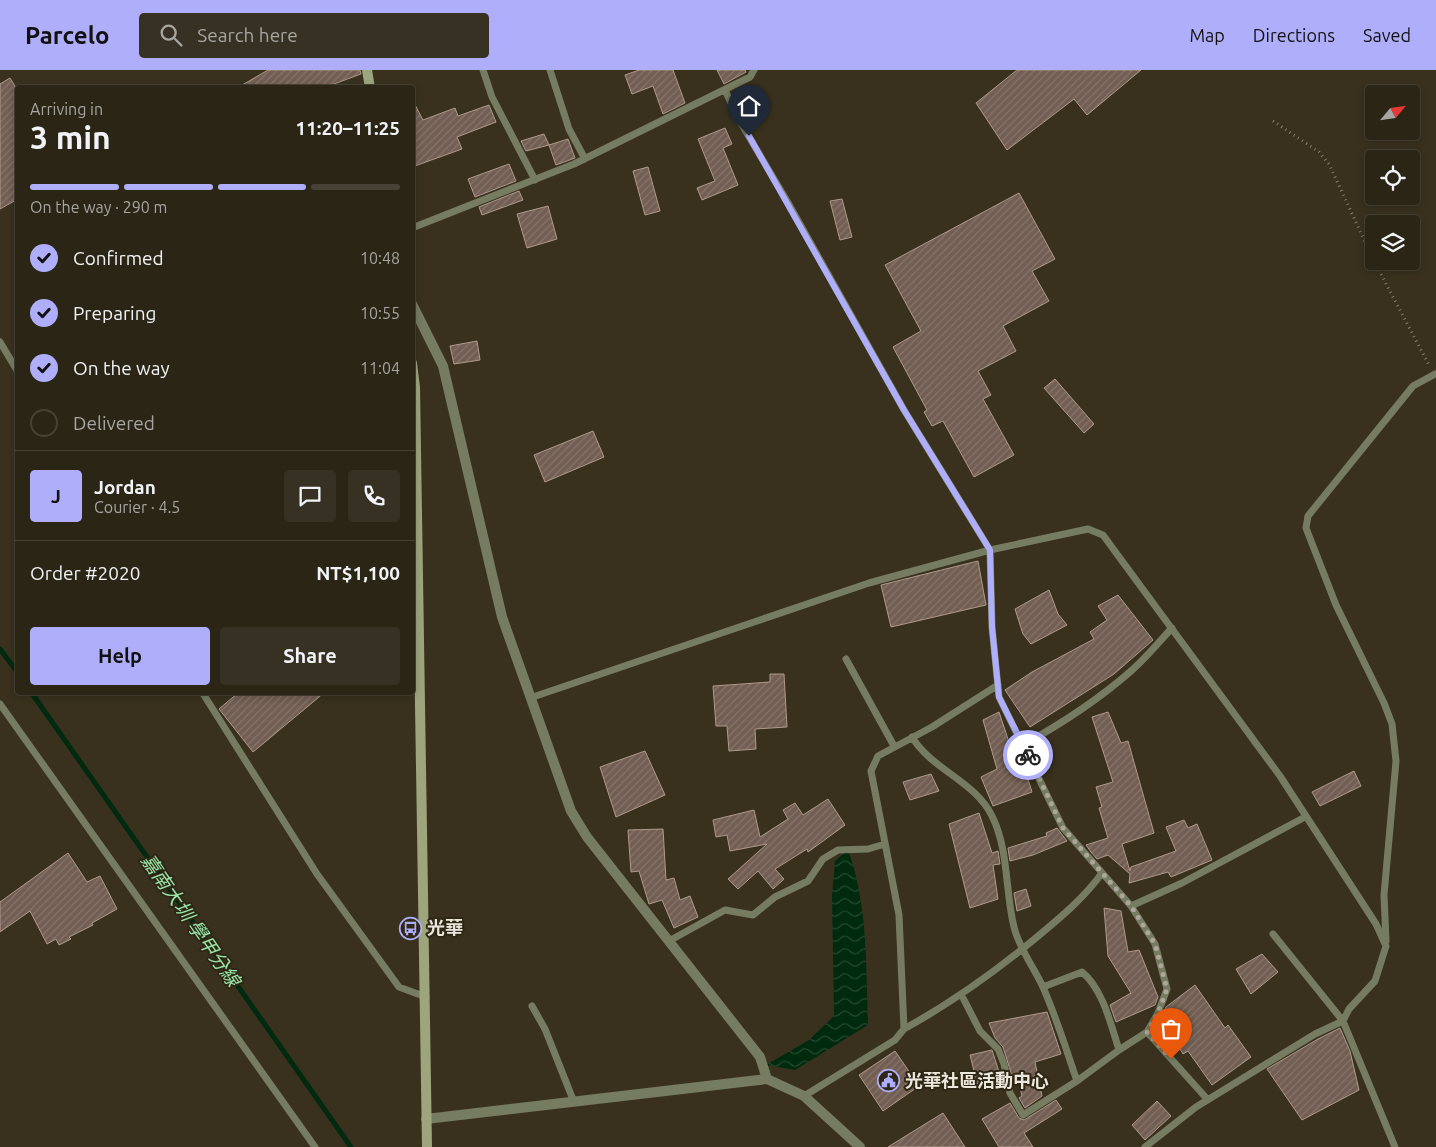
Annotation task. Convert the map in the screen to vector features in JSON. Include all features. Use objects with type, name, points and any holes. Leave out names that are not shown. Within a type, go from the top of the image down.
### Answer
[{"type":"main road","points":[[367,70],[370,85]]},
{"type":"main road","points":[[415,386],[427,1147]]},
{"type":"street","points":[[415,310],[443,366],[502,617],[571,811],[587,837],[760,1057],[767,1079]]},
{"type":"street","points":[[426,1120],[767,1079],[804,1096],[860,1147]]},
{"type":"lane","points":[[483,70],[492,97],[535,180]]},
{"type":"lane","points":[[550,70],[569,130],[585,159]]},
{"type":"lane","points":[[415,227],[585,159],[750,78],[755,71]]},
{"type":"lane","points":[[725,90],[739,120],[787,201],[904,410],[990,550],[992,627],[999,697],[1063,828],[1131,906],[1155,944],[1167,989],[1158,1013],[1147,1032],[1077,1081],[1023,1115],[1010,1093],[1004,1064],[998,1049],[980,1031],[961,994]]},
{"type":"lane","points":[[0,342],[15,367]]},
{"type":"lane","points":[[1145,1147],[1208,1100],[1315,1034],[1343,1021],[1349,1009],[1375,981],[1386,946],[1384,895],[1396,761],[1392,724],[1384,703],[1336,605],[1306,528],[1308,516],[1413,386],[1434,374]]},
{"type":"lane","points":[[530,698],[869,583],[990,550],[1088,529],[1103,535],[1280,776],[1376,924],[1386,946]]},
{"type":"lane","points":[[1023,745],[1057,726],[1094,700],[1132,670],[1172,628]]},
{"type":"lane","points":[[846,659],[894,746]]},
{"type":"lane","points":[[904,1029],[899,915],[870,771],[878,756],[998,686]]},
{"type":"lane","points":[[204,695],[318,874],[394,979],[400,987],[426,997]]},
{"type":"lane","points":[[0,704],[315,1147]]},
{"type":"lane","points":[[912,737],[921,752],[982,799],[993,817],[1002,846],[1014,928],[1023,951],[1043,987],[1077,1081]]},
{"type":"lane","points":[[1131,906],[1182,883],[1305,817]]},
{"type":"lane","points":[[669,941],[725,910],[753,915],[775,897],[808,881],[823,859],[838,850],[868,849],[885,844]]},
{"type":"lane","points":[[804,1096],[895,1040],[904,1029],[961,994],[1023,951],[1089,892],[1102,873]]},
{"type":"lane","points":[[1274,934],[1343,1021],[1395,1147]]},
{"type":"lane","points":[[1043,987],[1082,972],[1090,979],[1107,1014],[1119,1050]]},
{"type":"lane","points":[[532,1006],[545,1028],[574,1102]]},
{"type":"lane","points":[[1147,1032],[1208,1100]]},
{"type":"path","points":[[1273,121],[1319,152],[1329,164],[1365,242]]},
{"type":"path","points":[[1379,270],[1434,374]]},
{"type":"water","points":[[848,850],[855,871],[863,914],[868,1025],[795,1070],[766,1065],[809,1040],[834,1016],[832,896],[835,861]]},
{"type":"building","points":[[268,70],[360,70],[361,74],[331,85],[242,85]]},
{"type":"building","points":[[639,70],[673,70],[685,103],[663,114],[653,86],[632,94],[625,75]]},
{"type":"building","points":[[717,70],[745,70],[746,72],[724,84]]},
{"type":"building","points":[[1017,70],[1141,70],[1087,115],[1074,99],[1007,150],[976,103]]},
{"type":"building","points":[[10,78],[15,86],[15,201],[0,209],[0,84]]},
{"type":"building","points":[[415,105],[423,120],[455,108],[458,116],[489,105],[496,122],[457,137],[462,149],[415,166]]},
{"type":"building","points":[[725,128],[732,144],[723,148],[738,185],[702,200],[697,188],[715,181],[698,139]]},
{"type":"building","points":[[544,134],[549,145],[526,151],[521,141]]},
{"type":"building","points":[[568,139],[575,158],[556,165],[549,145]]},
{"type":"building","points":[[509,164],[516,181],[475,197],[468,179]]},
{"type":"building","points":[[648,167],[660,211],[645,215],[633,171]]},
{"type":"building","points":[[519,191],[523,200],[482,215],[479,207]]},
{"type":"building","points":[[1019,193],[1055,259],[1032,271],[1049,301],[1003,326],[1016,351],[978,371],[991,395],[983,399],[1014,455],[974,477],[943,421],[932,426],[924,412],[927,410],[893,347],[921,331],[885,265]]},
{"type":"building","points":[[842,199],[852,237],[840,240],[830,201]]},
{"type":"building","points":[[548,206],[557,239],[527,248],[517,214]]},
{"type":"building","points":[[477,341],[480,360],[454,364],[450,346]]},
{"type":"building","points":[[1055,379],[1094,424],[1084,433],[1044,388]]},
{"type":"building","points":[[593,431],[604,457],[545,482],[534,455]]},
{"type":"building","points":[[978,561],[986,605],[891,627],[881,585]]},
{"type":"building","points":[[1049,590],[1058,614],[1067,625],[1031,644],[1023,634],[1015,609]]},
{"type":"building","points":[[1118,595],[1153,640],[1114,674],[1030,727],[1005,690],[1032,672],[1094,639],[1090,632],[1107,620],[1098,606]]},
{"type":"building","points":[[770,674],[784,674],[787,727],[755,729],[756,749],[729,751],[727,726],[716,726],[713,686],[770,682]]},
{"type":"building","points":[[235,695],[321,695],[253,752],[219,709]]},
{"type":"building","points":[[999,712],[1015,760],[1021,757],[1032,792],[993,806],[981,777],[997,769],[983,720]]},
{"type":"building","points":[[1108,712],[1121,743],[1128,741],[1154,833],[1122,844],[1130,871],[1131,867],[1176,851],[1166,827],[1184,820],[1188,828],[1197,824],[1212,860],[1171,877],[1168,872],[1129,883],[1130,874],[1108,855],[1097,859],[1086,845],[1108,838],[1099,808],[1102,807],[1096,787],[1113,782],[1092,717]]},
{"type":"building","points":[[645,751],[665,795],[616,817],[600,767]]},
{"type":"building","points":[[1354,771],[1361,786],[1320,806],[1312,792]]},
{"type":"building","points":[[931,774],[939,791],[910,800],[903,782]]},
{"type":"building","points":[[828,799],[845,825],[808,852],[807,849],[775,869],[784,879],[773,889],[758,871],[738,889],[728,879],[767,844],[730,851],[727,835],[716,837],[713,820],[754,810],[760,837],[788,819],[783,810],[795,803],[803,815]]},
{"type":"building","points":[[979,813],[992,853],[998,851],[1000,864],[993,865],[998,899],[970,908],[949,824]]},
{"type":"building","points":[[1057,828],[1067,841],[1033,855],[1010,861],[1008,848],[1047,836],[1046,833]]},
{"type":"building","points":[[663,829],[666,880],[674,878],[680,900],[690,896],[698,917],[674,928],[662,900],[649,904],[639,871],[631,872],[628,830]]},
{"type":"building","points":[[68,853],[87,882],[100,876],[117,909],[92,923],[93,925],[69,937],[71,939],[59,945],[56,939],[47,944],[30,911],[0,932],[0,902]]},
{"type":"building","points":[[1026,889],[1031,906],[1017,911],[1014,893]]},
{"type":"building","points":[[1104,908],[1121,911],[1128,952],[1139,950],[1158,997],[1155,1005],[1116,1022],[1110,1005],[1131,993],[1108,956]]},
{"type":"building","points":[[1262,954],[1278,972],[1251,994],[1236,969]]},
{"type":"building","points":[[1195,985],[1225,1028],[1228,1025],[1251,1057],[1212,1085],[1188,1051],[1183,1054],[1161,1018],[1166,1007]]},
{"type":"building","points":[[1047,1012],[1061,1054],[1035,1062],[1042,1096],[1025,1108],[1019,1098],[1022,1096],[1017,1074],[1012,1076],[1003,1047],[995,1038],[989,1023]]},
{"type":"building","points":[[1340,1028],[1350,1051],[1359,1090],[1302,1120],[1267,1069]]},
{"type":"building","points":[[992,1050],[1001,1078],[973,1085],[970,1073],[974,1071],[970,1055]]},
{"type":"building","name":"光華社區活動中心","points":[[895,1051],[919,1086],[883,1111],[859,1075]]},
{"type":"building","points":[[1056,1100],[1062,1109],[1024,1133],[1033,1147],[999,1147],[982,1119],[1010,1103],[1019,1118],[1024,1120]]},
{"type":"building","points":[[1157,1101],[1171,1116],[1145,1140],[1132,1125]]},
{"type":"building","points":[[943,1113],[965,1147],[888,1147]]},
{"type":"waterway","name":"嘉南大圳 學甲分線","points":[[0,649],[15,669]]},
{"type":"waterway","name":"嘉南大圳 學甲分線","points":[[33,695],[351,1147]]},
{"type":"way so far","points":[[1028,755],[1063,828],[1131,906],[1155,944],[1167,989],[1158,1013],[1147,1032],[1171,1059]]},
{"type":"place","name":"光華","points":[[411,928]]},
{"type":"place","name":"光華社區活動中心","points":[[889,1081]]},
{"type":"route","points":[[749,136],[904,410],[990,550],[992,627],[999,697],[1028,755]]}]
